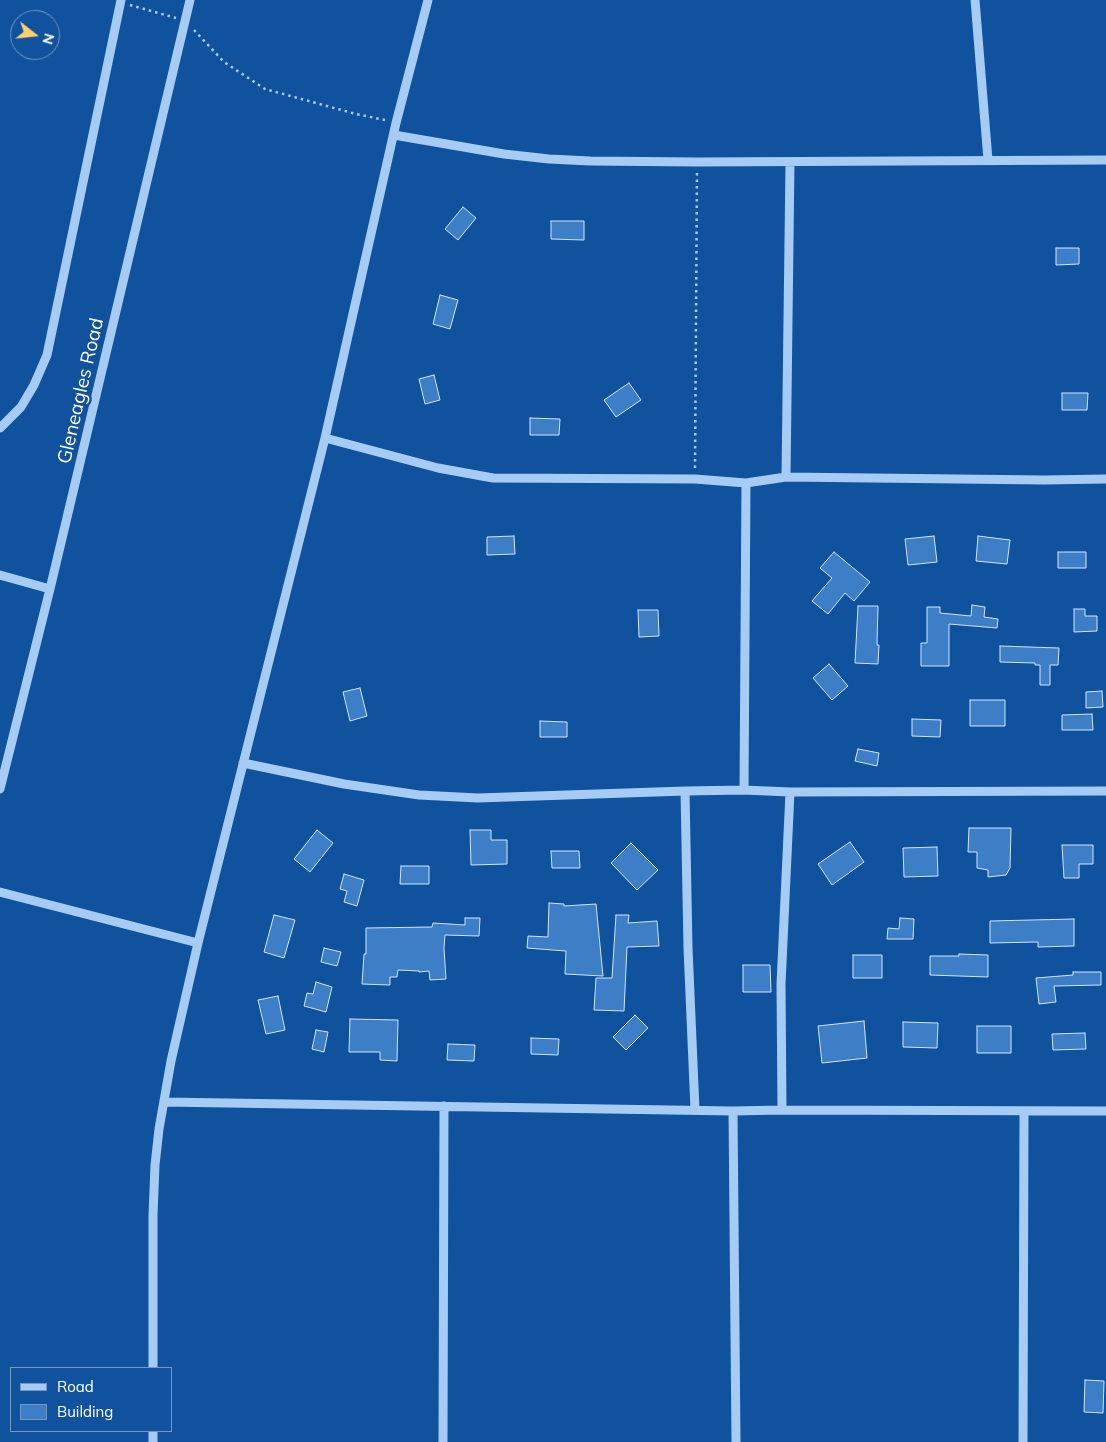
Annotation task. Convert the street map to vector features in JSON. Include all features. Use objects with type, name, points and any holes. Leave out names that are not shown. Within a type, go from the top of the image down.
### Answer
[{"type":"street","name":"Gleneagles Road","points":[[0,789],[50,589],[190,0]]},
{"type":"street","points":[[153,1367],[153,1205],[158,1129],[171,1061],[198,942],[325,438],[396,122],[428,0]]},
{"type":"street","points":[[975,0],[988,160]]},
{"type":"street","points":[[0,428],[22,407],[47,356],[121,1]]},
{"type":"street","points":[[394,135],[504,154],[590,162],[1106,160]]},
{"type":"street","points":[[786,477],[790,162]]},
{"type":"street","points":[[325,438],[438,468],[493,478],[695,479],[746,483],[786,477],[1106,479]]},
{"type":"street","points":[[744,790],[746,483]]},
{"type":"street","points":[[0,575],[50,589]]},
{"type":"street","points":[[243,763],[344,784],[419,796],[478,798],[744,790],[790,792],[1106,791]]},
{"type":"street","points":[[685,791],[688,948],[695,1110]]},
{"type":"street","points":[[782,1110],[782,984],[790,792]]},
{"type":"street","points":[[0,892],[198,942]]},
{"type":"street","points":[[164,1102],[733,1111],[1106,1111]]},
{"type":"street","points":[[443,1442],[444,1106]]},
{"type":"street","points":[[733,1111],[736,1442]]},
{"type":"street","points":[[1023,1442],[1024,1111]]},
{"type":"path","points":[[121,1],[185,21],[224,62],[265,89],[356,114],[396,122]]},
{"type":"path","points":[[695,479],[697,162]]},
{"type":"building","points":[[463,207],[476,218],[458,240],[445,229]]},
{"type":"building","points":[[551,221],[584,221],[584,240],[551,239]]},
{"type":"building","points":[[1056,248],[1079,248],[1079,264],[1056,265]]},
{"type":"building","points":[[440,295],[458,300],[450,329],[433,324]]},
{"type":"building","points":[[434,375],[440,400],[425,404],[419,379]]},
{"type":"building","points":[[629,383],[641,400],[616,417],[604,400]]},
{"type":"building","points":[[1062,393],[1088,393],[1087,410],[1062,410]]},
{"type":"building","points":[[530,418],[560,419],[559,435],[530,435]]},
{"type":"building","points":[[514,536],[515,554],[487,555],[487,537]]},
{"type":"building","points":[[934,536],[937,562],[908,565],[905,539]]},
{"type":"building","points":[[978,536],[1010,540],[1007,564],[976,561]]},
{"type":"building","points":[[834,552],[870,582],[854,601],[845,593],[828,614],[812,601],[832,578],[820,568]]},
{"type":"building","points":[[1058,552],[1086,552],[1086,568],[1058,568]]},
{"type":"building","points":[[972,605],[985,607],[984,617],[998,619],[997,628],[949,624],[949,666],[921,666],[921,643],[927,643],[927,607],[940,607],[940,613],[971,616]]},
{"type":"building","points":[[858,606],[878,606],[878,664],[855,663]]},
{"type":"building","points":[[1074,609],[1085,609],[1085,616],[1097,616],[1097,631],[1074,632]]},
{"type":"building","points":[[638,610],[658,610],[659,636],[639,637]]},
{"type":"building","points":[[1000,646],[1059,648],[1058,665],[1050,665],[1050,685],[1040,685],[1040,665],[1035,665],[1035,663],[1000,662]]},
{"type":"building","points":[[829,664],[848,686],[832,700],[813,678]]},
{"type":"building","points":[[360,688],[367,716],[350,721],[343,692]]},
{"type":"building","points":[[1102,691],[1103,707],[1086,708],[1086,692]]},
{"type":"building","points":[[970,700],[1005,700],[1005,726],[970,726]]},
{"type":"building","points":[[1092,714],[1093,730],[1062,730],[1062,715]]},
{"type":"building","points":[[912,719],[941,720],[940,737],[912,736]]},
{"type":"building","points":[[540,721],[567,722],[567,737],[540,737]]},
{"type":"building","points":[[858,749],[879,753],[877,766],[855,761]]},
{"type":"building","points":[[969,828],[1011,828],[1010,868],[1006,875],[988,877],[988,870],[977,868],[977,852],[968,852]]},
{"type":"building","points":[[317,830],[333,843],[310,872],[294,859]]},
{"type":"building","points":[[470,830],[491,830],[491,840],[507,840],[507,864],[471,865]]},
{"type":"building","points":[[850,842],[864,862],[832,885],[818,864]]},
{"type":"building","points":[[631,843],[658,870],[637,890],[611,863]]},
{"type":"building","points":[[1062,845],[1093,845],[1093,864],[1079,864],[1079,878],[1064,878]]},
{"type":"building","points":[[937,847],[938,876],[904,877],[903,848]]},
{"type":"building","points":[[551,851],[579,851],[580,868],[552,868]]},
{"type":"building","points":[[401,866],[429,866],[429,884],[400,884]]},
{"type":"building","points":[[344,874],[364,880],[357,906],[344,902],[347,891],[340,889]]},
{"type":"building","points":[[549,903],[564,904],[564,906],[596,904],[603,976],[565,974],[566,951],[527,948],[528,936],[548,937]]},
{"type":"building","points":[[274,915],[295,920],[284,958],[264,952]]},
{"type":"building","points":[[616,915],[629,915],[628,923],[657,921],[659,946],[627,947],[624,1011],[594,1010],[596,978],[612,978]]},
{"type":"building","points":[[465,918],[480,918],[479,936],[445,935],[446,979],[430,980],[429,971],[398,970],[397,977],[390,977],[390,985],[362,984],[364,954],[366,954],[366,928],[432,927],[433,923],[465,925]]},
{"type":"building","points":[[900,918],[914,919],[913,939],[887,939],[888,928],[899,929]]},
{"type":"building","points":[[1074,919],[1074,946],[1038,947],[1038,942],[990,943],[990,921]]},
{"type":"building","points":[[324,948],[341,952],[337,966],[321,962]]},
{"type":"building","points":[[959,954],[988,955],[988,977],[930,975],[930,956],[959,956]]},
{"type":"building","points":[[853,955],[882,955],[882,978],[853,978]]},
{"type":"building","points":[[743,965],[770,965],[771,992],[743,992]]},
{"type":"building","points":[[1073,972],[1101,972],[1101,985],[1054,986],[1056,1002],[1039,1004],[1036,978],[1073,975]]},
{"type":"building","points":[[316,982],[332,987],[326,1012],[304,1006],[307,993],[313,994]]},
{"type":"building","points":[[278,996],[285,1030],[266,1034],[258,1000]]},
{"type":"building","points":[[635,1015],[648,1028],[626,1050],[613,1037]]},
{"type":"building","points":[[350,1019],[398,1020],[397,1061],[380,1060],[380,1052],[349,1052]]},
{"type":"building","points":[[864,1021],[867,1058],[822,1063],[818,1026]]},
{"type":"building","points":[[903,1022],[938,1023],[937,1048],[903,1047]]},
{"type":"building","points":[[977,1026],[1011,1026],[1011,1053],[977,1053]]},
{"type":"building","points":[[316,1030],[328,1032],[324,1052],[312,1049]]},
{"type":"building","points":[[1085,1033],[1086,1049],[1053,1050],[1052,1034]]},
{"type":"building","points":[[531,1038],[559,1039],[558,1055],[531,1054]]},
{"type":"building","points":[[448,1044],[475,1045],[474,1061],[447,1060]]},
{"type":"building","points":[[1085,1380],[1104,1381],[1103,1413],[1084,1412]]}]
